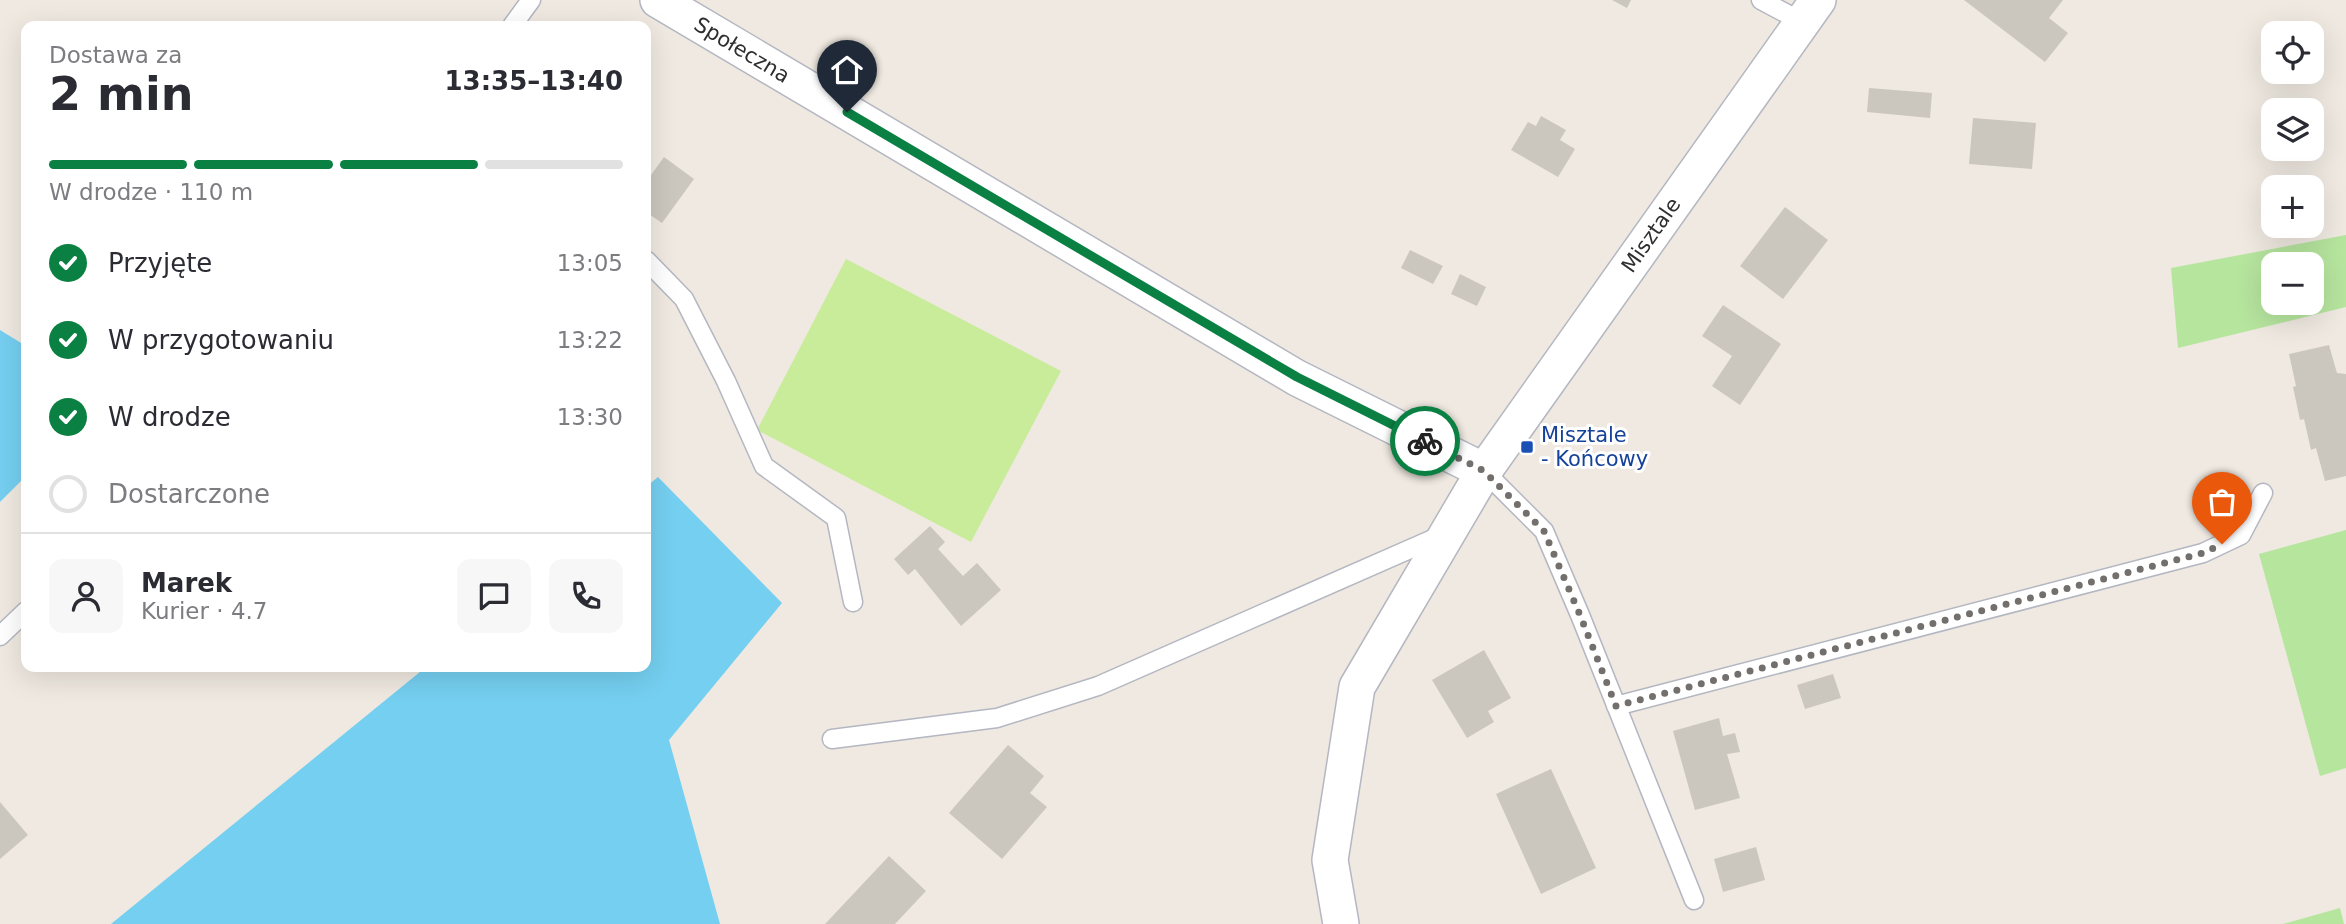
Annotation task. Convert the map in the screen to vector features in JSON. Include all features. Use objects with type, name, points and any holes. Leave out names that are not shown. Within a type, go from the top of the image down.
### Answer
[{"type":"street","name":"Społeczna","points":[[657,0],[1297,377],[1484,471]]},
{"type":"street","name":"Misztale","points":[[1341,924],[1330,860],[1357,687],[1484,471],[1810,11]]},
{"type":"lane","points":[[516,21],[531,0]]},
{"type":"lane","points":[[1761,0],[1810,11]]},
{"type":"lane","points":[[651,266],[684,299],[726,381],[764,466],[836,518],[853,602]]},
{"type":"lane","points":[[1484,471],[1544,531],[1694,900]]},
{"type":"lane","points":[[1616,706],[2203,553],[2241,535],[2263,494]]},
{"type":"lane","points":[[832,739],[997,718],[1098,686],[1448,533]]},
{"type":"lane","points":[[0,636],[21,616]]},
{"type":"green space","points":[[2346,235],[2346,307],[2324,312],[2324,252],[2261,252],[2261,315],[2313,315],[2178,348],[2171,268]]},
{"type":"green space","points":[[846,259],[1061,371],[971,542],[757,430]]},
{"type":"green space","points":[[2346,530],[2346,768],[2320,776],[2259,554]]},
{"type":"green space","points":[[2340,908],[2344,924],[2283,924]]},
{"type":"water","points":[[0,330],[21,343],[21,481],[0,502]]},
{"type":"water","points":[[658,477],[782,603],[669,740],[720,924],[111,924],[420,672],[651,672],[651,483]]},
{"type":"building","points":[[1612,0],[1631,0],[1627,8]]},
{"type":"building","points":[[1964,0],[2063,0],[2049,18],[2068,33],[2045,62]]},
{"type":"building","points":[[1869,88],[1932,93],[1930,118],[1867,112]]},
{"type":"building","points":[[1541,116],[1566,130],[1560,140],[1575,149],[1558,177],[1511,150],[1528,122],[1536,126]]},
{"type":"building","points":[[1973,118],[2036,123],[2032,169],[1969,164]]},
{"type":"building","points":[[664,157],[694,179],[662,223],[651,215],[651,175]]},
{"type":"building","points":[[1785,207],[1828,240],[1783,299],[1740,266]]},
{"type":"building","points":[[1410,250],[1443,266],[1433,284],[1401,268]]},
{"type":"building","points":[[1460,274],[1486,287],[1477,306],[1451,294]]},
{"type":"building","points":[[1723,305],[1781,344],[1740,405],[1712,386],[1732,356],[1702,336]]},
{"type":"building","points":[[2329,345],[2337,373],[2346,374],[2346,476],[2325,481],[2316,448],[2311,450],[2304,419],[2300,420],[2289,354]]},
{"type":"building","points":[[930,526],[945,542],[938,549],[963,576],[977,563],[1001,590],[961,626],[915,569],[908,575],[894,559]]},
{"type":"building","points":[[1484,650],[1511,698],[1488,711],[1494,722],[1467,738],[1432,680]]},
{"type":"building","points":[[1833,674],[1841,698],[1805,709],[1797,685]]},
{"type":"building","points":[[1719,718],[1723,736],[1735,733],[1740,752],[1727,754],[1740,798],[1695,810],[1673,731]]},
{"type":"building","points":[[1008,745],[1044,776],[1030,793],[1047,807],[1002,859],[949,813]]},
{"type":"building","points":[[1551,769],[1596,868],[1541,894],[1496,794]]},
{"type":"building","points":[[0,802],[28,835],[0,859]]},
{"type":"building","points":[[1756,847],[1765,880],[1723,892],[1714,859]]},
{"type":"building","points":[[889,856],[926,891],[895,924],[825,924]]},
{"type":"way so far","points":[[1425,441],[1484,471],[1544,531],[1616,706],[2203,553],[2222,544]]},
{"type":"place","name":"Misztale - Końcowy","points":[[1527,447]]},
{"type":"route","points":[[847,112],[1297,377],[1425,441]]}]
